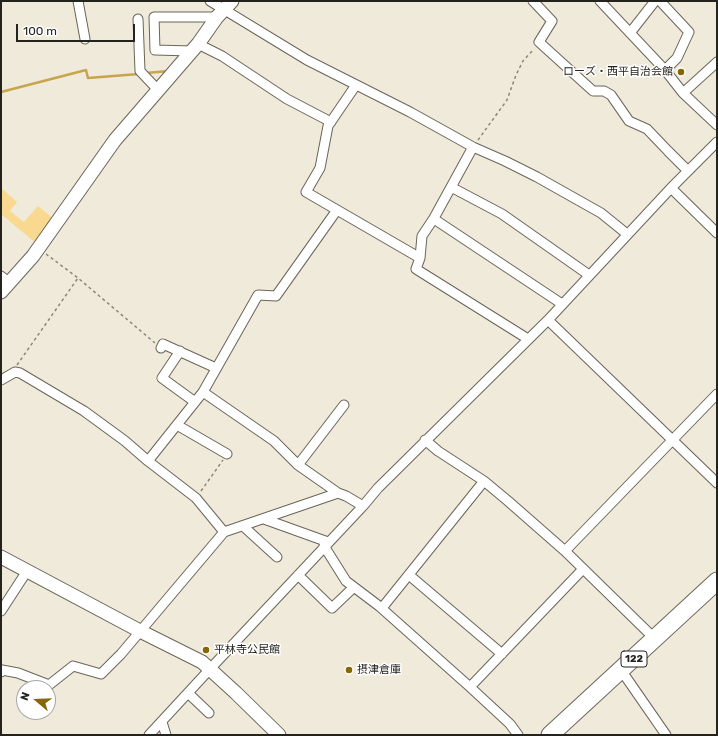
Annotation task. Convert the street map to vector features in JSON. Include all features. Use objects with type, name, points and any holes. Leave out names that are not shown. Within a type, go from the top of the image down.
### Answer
[{"type":"highway","name":"122","points":[[550,735],[717,581]]},
{"type":"street","points":[[78,1],[85,39]]},
{"type":"street","points":[[210,1],[307,60],[410,112],[474,147],[537,177],[595,210],[627,234]]},
{"type":"street","points":[[533,1],[552,21],[539,42],[593,92],[604,91],[611,95],[630,121],[647,129],[688,171]]},
{"type":"street","points":[[600,1],[665,70],[683,93],[717,126]]},
{"type":"street","points":[[630,33],[655,1]]},
{"type":"street","points":[[660,1],[689,32],[677,58],[665,70]]},
{"type":"street","points":[[4,284],[38,248],[115,140],[195,47],[225,9]]},
{"type":"street","points":[[225,9],[154,17],[155,50],[195,47],[222,56],[287,99],[331,122]]},
{"type":"street","points":[[138,19],[140,71],[158,90]]},
{"type":"street","points":[[683,93],[717,62]]},
{"type":"street","points":[[356,85],[328,126],[320,168],[306,192],[420,258]]},
{"type":"street","points":[[150,735],[378,488],[548,320],[589,274],[717,142]]},
{"type":"street","points":[[474,147],[434,218],[422,236],[420,258],[416,269],[528,339]]},
{"type":"street","points":[[451,186],[502,214],[589,274]]},
{"type":"street","points":[[671,188],[717,233]]},
{"type":"street","points":[[148,461],[203,392],[258,295],[276,296],[337,210]]},
{"type":"street","points":[[434,218],[562,304]]},
{"type":"street","points":[[548,320],[717,483]]},
{"type":"street","points":[[161,348],[164,344],[216,368]]},
{"type":"street","points":[[180,351],[162,378],[195,402]]},
{"type":"street","points":[[1,380],[14,372],[20,374],[84,412],[125,441],[196,498],[224,532]]},
{"type":"street","points":[[203,392],[274,441],[298,465],[338,493],[363,506]]},
{"type":"street","points":[[565,551],[717,394]]},
{"type":"street","points":[[298,465],[344,405]]},
{"type":"street","points":[[177,424],[227,454]]},
{"type":"street","points":[[426,440],[438,451],[484,481],[508,500],[565,551],[655,639]]},
{"type":"street","points":[[382,608],[484,481]]},
{"type":"street","points":[[1,672],[2,670],[18,673],[49,685],[73,666],[101,674],[121,654],[224,532],[338,493]]},
{"type":"street","points":[[264,519],[326,544],[346,581],[382,608],[510,724],[518,735]]},
{"type":"street","points":[[243,526],[277,557]]},
{"type":"street","points":[[1,558],[202,662],[279,735]]},
{"type":"street","points":[[470,688],[583,569]]},
{"type":"street","points":[[1,611],[27,571]]},
{"type":"street","points":[[298,575],[332,608],[354,587]]},
{"type":"street","points":[[409,575],[502,654]]},
{"type":"street","points":[[621,670],[666,735]]},
{"type":"street","points":[[188,693],[209,713]]},
{"type":"street","points":[[162,722],[166,735]]},
{"type":"path","points":[[474,147],[507,100],[523,61],[539,42]]},
{"type":"path","points":[[38,248],[78,278],[161,348]]},
{"type":"path","points":[[14,372],[18,363],[78,278]]},
{"type":"path","points":[[196,498],[227,454]]},
{"type":"shaded area","points":[[1,188],[17,202],[10,211],[24,222],[38,206],[54,219],[37,244],[1,214]]},
{"type":"waterway","points":[[1,92],[86,70],[88,78],[139,74]]},
{"type":"waterway","points":[[146,73],[169,71]]},
{"type":"place","name":"ローズ・西平自治会館","points":[[681,72]]},
{"type":"place","name":"平林寺公民館","points":[[206,650]]},
{"type":"place","name":"摂津倉庫","points":[[349,670]]}]
